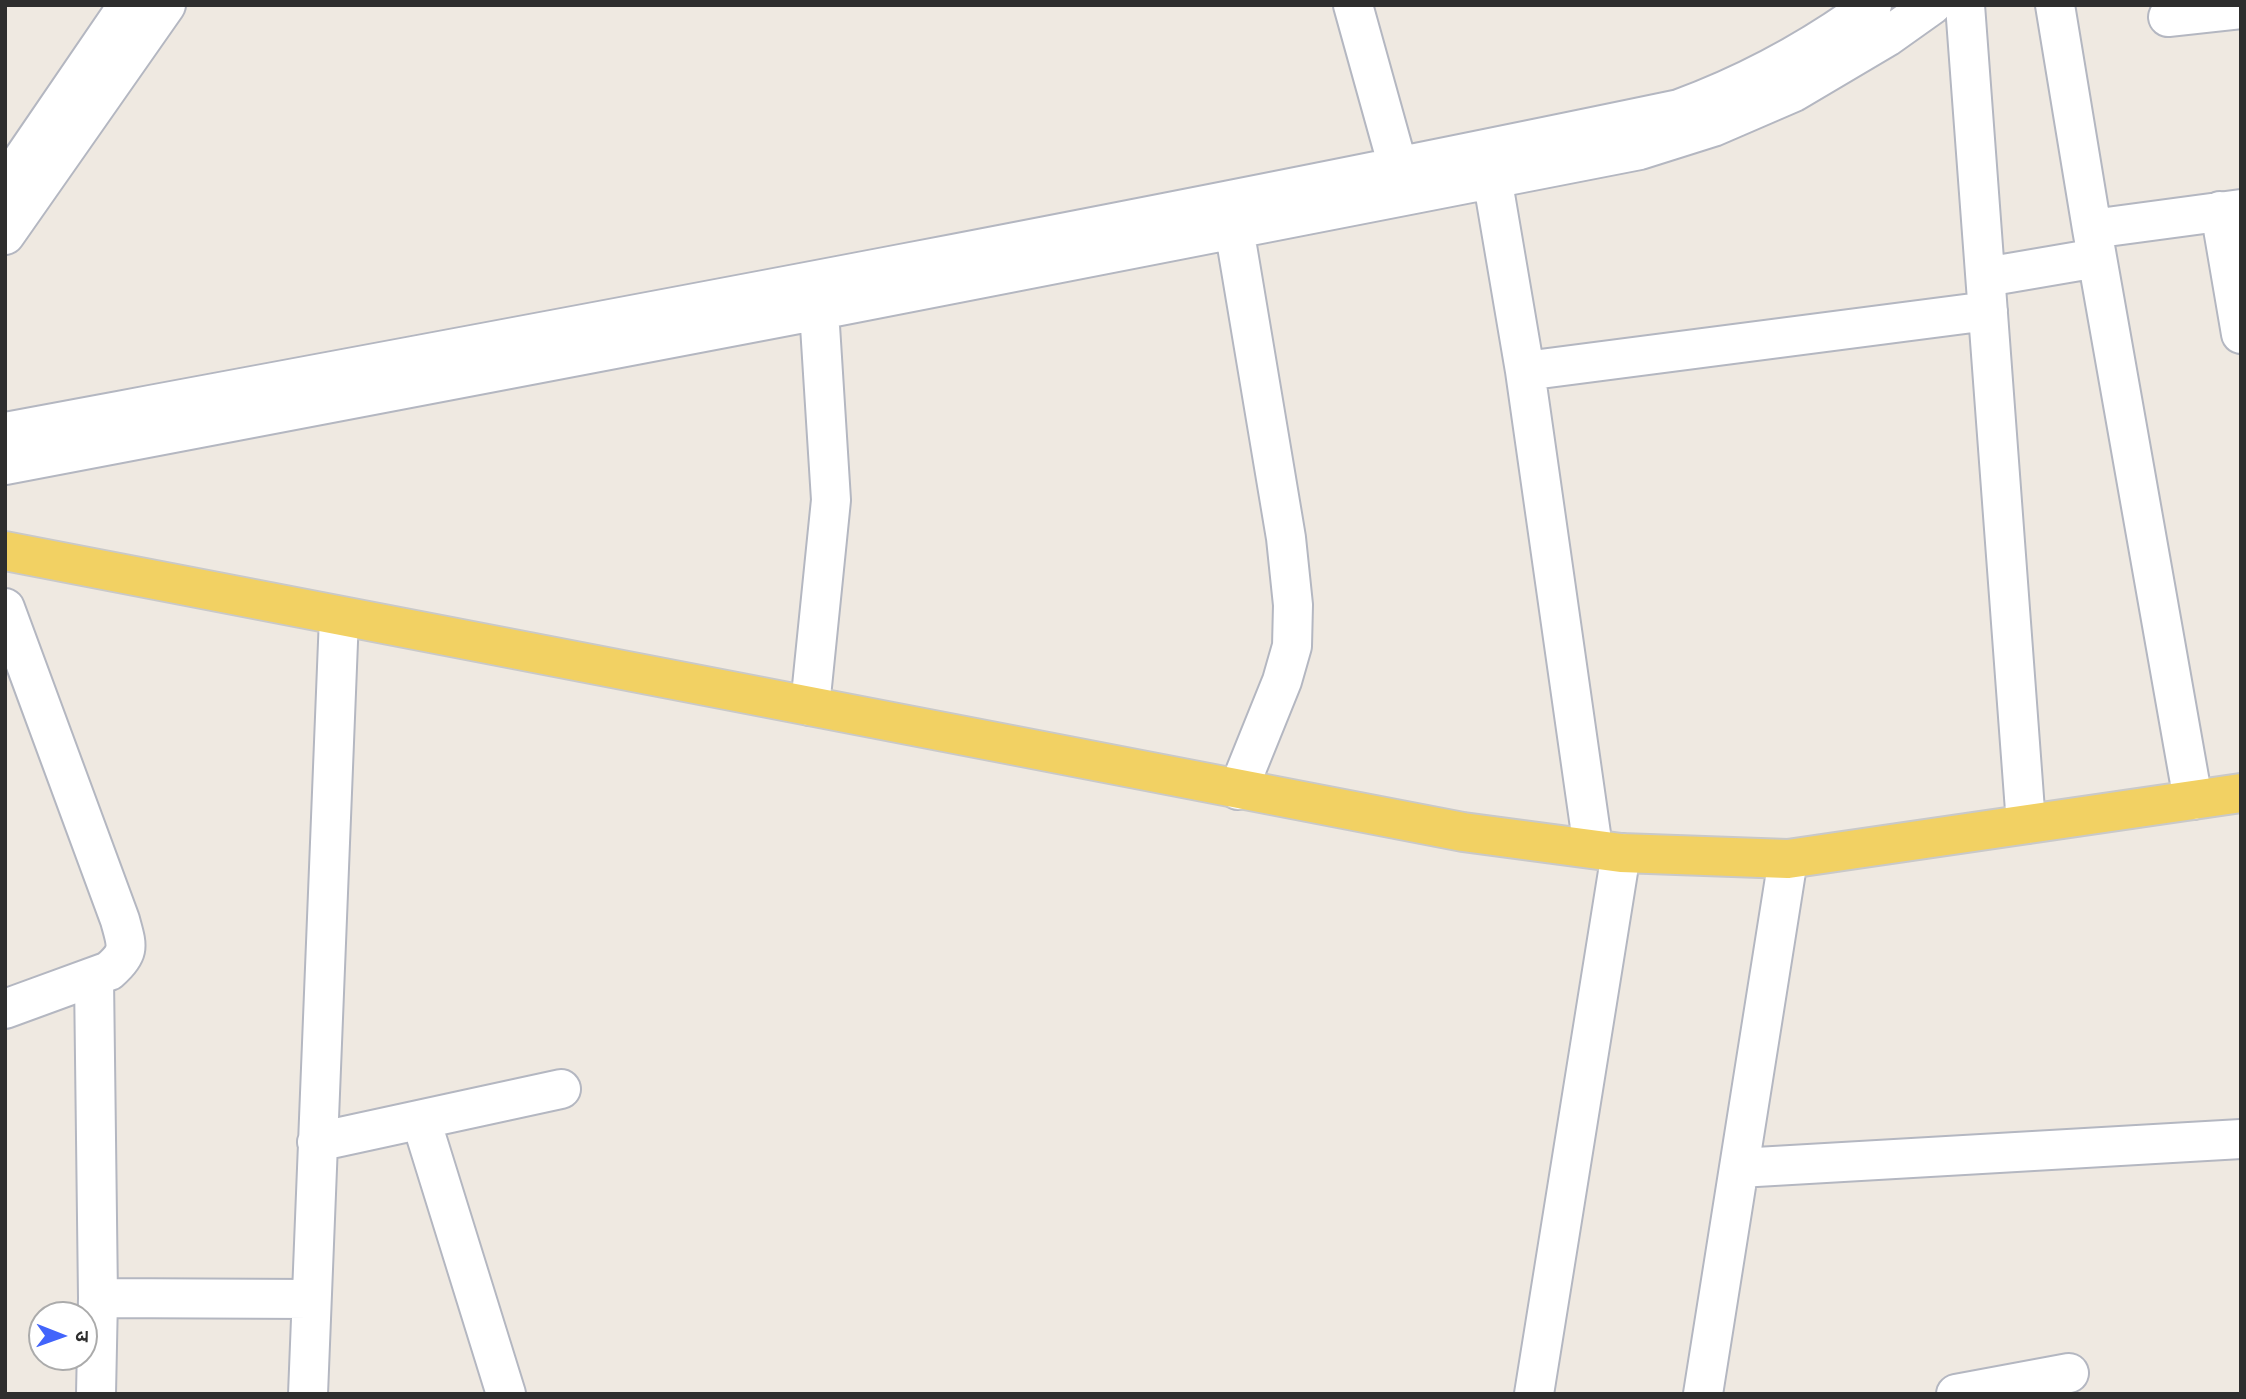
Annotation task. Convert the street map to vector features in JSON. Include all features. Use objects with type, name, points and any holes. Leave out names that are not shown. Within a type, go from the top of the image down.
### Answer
[{"type":"main road","points":[[5,551],[1462,832],[1607,851],[1788,859],[2241,793]]},
{"type":"street","points":[[5,185],[128,5]]},
{"type":"street","points":[[5,235],[166,5]]},
{"type":"street","points":[[1353,5],[1402,181]]},
{"type":"street","points":[[5,432],[805,283],[1402,181],[1489,163],[1679,109],[1723,93],[1800,54],[1872,5]]},
{"type":"street","points":[[1489,163],[1640,149],[1713,127],[1794,92],[1887,37],[1932,5]]},
{"type":"street","points":[[1965,5],[2026,824]]},
{"type":"street","points":[[2055,5],[2193,800]]},
{"type":"street","points":[[2168,17],[2241,9]]},
{"type":"street","points":[[1489,163],[1607,851],[1534,1394]]},
{"type":"street","points":[[5,466],[1234,228],[1402,181]]},
{"type":"street","points":[[1525,371],[1987,294],[2095,243],[2230,210],[2241,334]]},
{"type":"street","points":[[1234,228],[1286,538],[1293,605],[1292,646],[1282,681],[1238,790]]},
{"type":"street","points":[[810,706],[831,500],[819,310]]},
{"type":"street","points":[[5,608],[121,920],[126,944],[123,959],[109,971],[5,1009]]},
{"type":"street","points":[[308,1394],[340,617]]},
{"type":"street","points":[[1703,1394],[1788,859]]},
{"type":"street","points":[[94,978],[98,1298],[96,1394]]},
{"type":"street","points":[[317,1142],[561,1089]]},
{"type":"street","points":[[421,1120],[506,1394]]},
{"type":"street","points":[[1739,1168],[2241,1139]]},
{"type":"street","points":[[98,1298],[311,1299]]},
{"type":"street","points":[[1956,1394],[2070,1373]]}]
